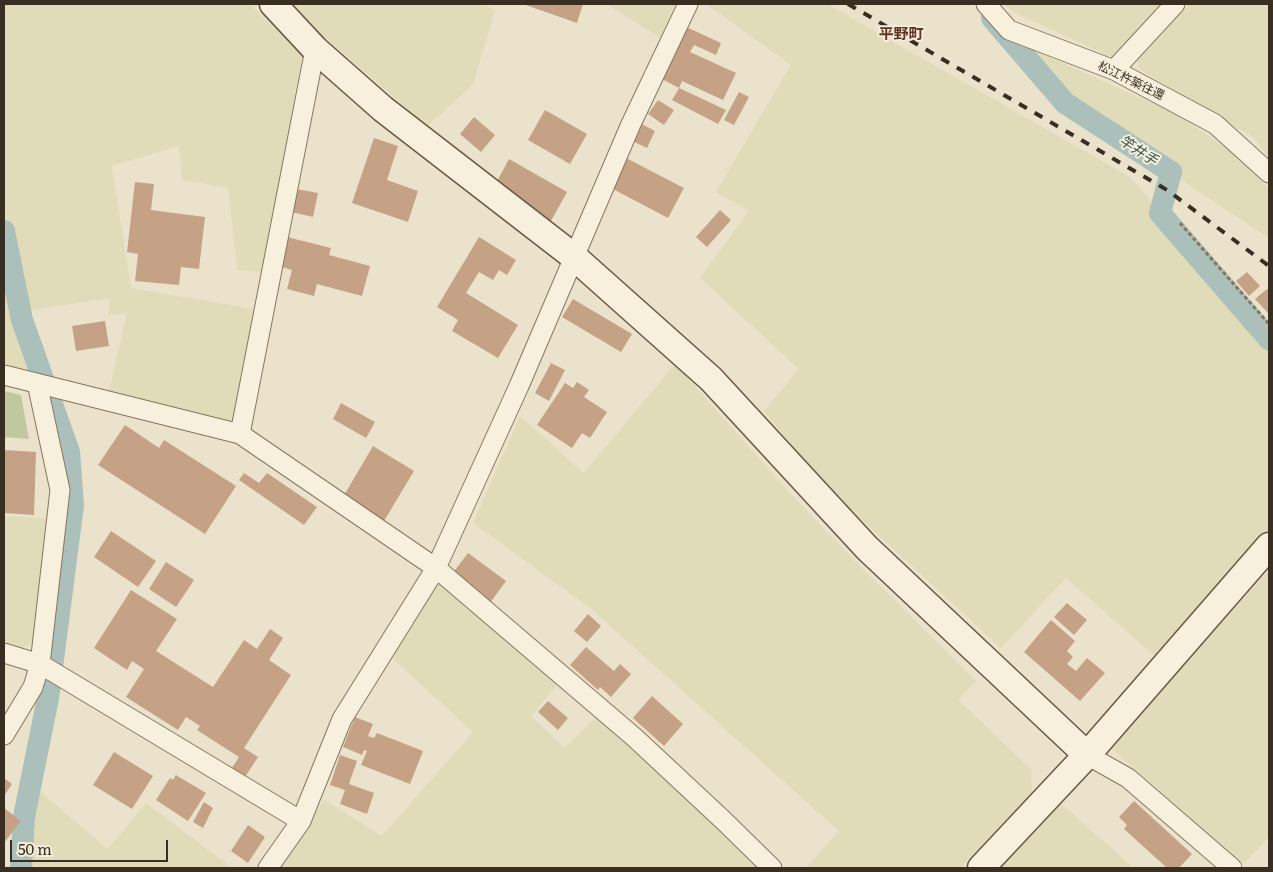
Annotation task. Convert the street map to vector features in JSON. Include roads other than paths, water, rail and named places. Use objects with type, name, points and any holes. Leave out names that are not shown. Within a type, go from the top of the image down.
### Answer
[{"type":"street","points":[[273,4],[315,49],[384,108],[573,256],[711,379],[867,548],[1087,755],[1128,778],[1232,868]]},
{"type":"street","points":[[268,868],[300,821],[342,719],[436,568],[519,386],[631,124],[688,4]]},
{"type":"street","name":"松江杵築往還","points":[[986,4],[1009,30],[1114,70],[1214,124],[1269,173]]},
{"type":"street","points":[[1114,70],[1176,4]]},
{"type":"street","points":[[240,434],[315,49]]},
{"type":"street","points":[[4,375],[240,434],[436,568],[634,737],[772,868]]},
{"type":"street","points":[[4,735],[33,687],[40,664],[60,490],[37,383]]},
{"type":"street","points":[[980,868],[1087,755],[1269,546]]},
{"type":"street","points":[[4,653],[40,664],[300,821]]},
{"type":"waterway","name":"竿井手","points":[[992,18],[1065,103],[1171,172],[1160,213],[1269,339]]},
{"type":"waterway","points":[[4,231],[22,320],[69,452],[73,505],[48,698],[24,817],[21,868]]},
{"type":"railway","points":[[848,4],[1167,190],[1269,266]]},
{"type":"district","name":"平野町","points":[[901,35]]}]
